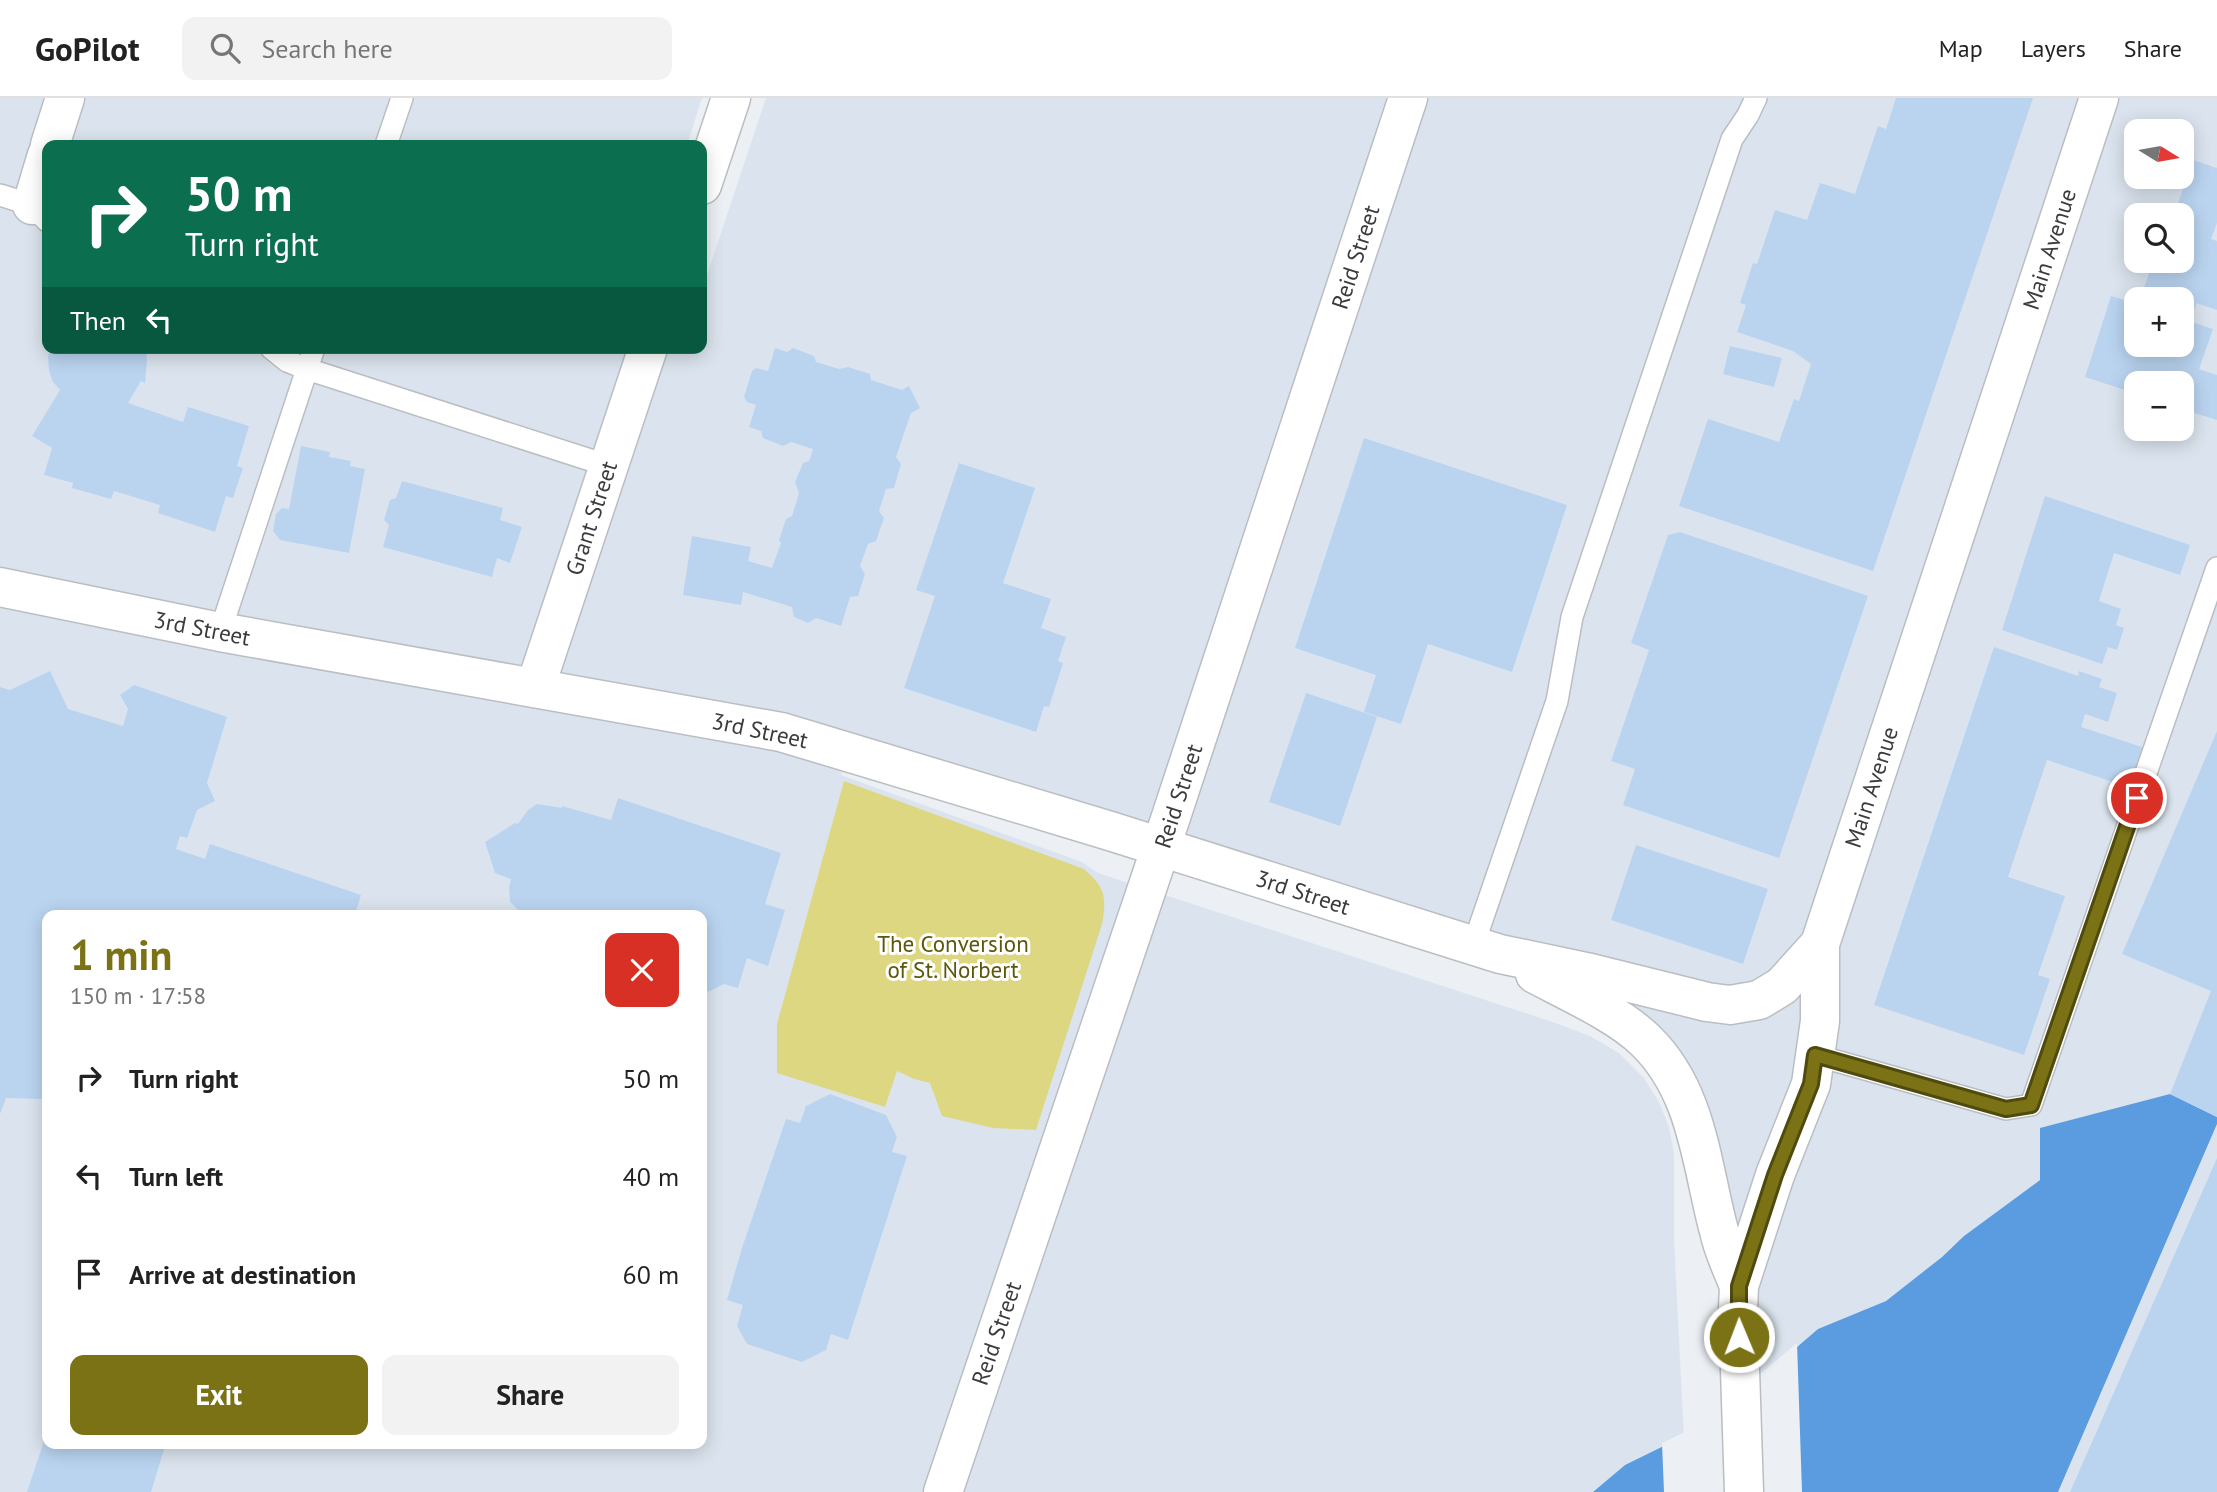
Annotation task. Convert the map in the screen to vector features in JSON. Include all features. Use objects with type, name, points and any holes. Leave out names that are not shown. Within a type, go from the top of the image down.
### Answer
[{"type":"main road","points":[[52,140],[65,98]]},
{"type":"main road","points":[[707,170],[731,98]]},
{"type":"main road","name":"Reid Street","points":[[943,1492],[1161,847],[1408,98]]},
{"type":"main road","name":"Main Avenue","points":[[1744,1492],[1739,1286],[1775,1175],[1811,1084],[1820,1021],[1820,944],[2099,98]]},
{"type":"main road","points":[[26,207],[42,167]]},
{"type":"main road","name":"Grant Street","points":[[535,688],[646,354]]},
{"type":"main road","name":"3rd Street","points":[[0,587],[220,632],[781,732],[1161,847],[1486,950]]},
{"type":"main road","points":[[1486,950],[1707,1002],[1730,1004],[1759,1000],[1782,986],[1820,944]]},
{"type":"main road","points":[[1486,950],[1600,1009],[1643,1038],[1669,1066],[1691,1112],[1719,1234],[1739,1286]]},
{"type":"lane","points":[[388,140],[402,98]]},
{"type":"lane","points":[[1486,950],[1558,701],[1572,617],[1732,139],[1756,98]]},
{"type":"lane","points":[[278,354],[287,361],[307,369],[609,466]]},
{"type":"lane","points":[[220,632],[312,354]]},
{"type":"lane","points":[[1815,1055],[2006,1109],[2031,1105],[2217,568]]},
{"type":"shaded area","points":[[0,98],[702,98],[689,140],[42,140],[42,354],[707,354],[707,275],[766,98],[2217,98],[2217,1117],[2040,1180],[1964,1236],[1886,1301],[1818,1329],[1742,1420],[1738,1309],[1669,1067],[1500,954],[848,752],[841,775],[1082,862],[1098,873],[1550,1021],[1590,1036],[1619,1053],[1644,1078],[1659,1102],[1669,1127],[1674,1153],[1674,1242],[1684,1436],[1625,1465],[1593,1492],[0,1492]]},
{"type":"shaded area","points":[[2217,1124],[2217,1492],[2058,1492]]},
{"type":"green space","name":"The Conversion of St. Norbert","points":[[844,781],[1084,869],[1100,887],[1104,899],[1102,924],[1036,1130],[993,1128],[942,1116],[930,1083],[897,1071],[885,1107],[777,1073],[777,1024]]},
{"type":"water","points":[[2170,1094],[2217,1117],[2217,1124],[2058,1492],[1593,1492],[1625,1465],[1684,1436],[1761,1378],[1818,1329],[1886,1301],[1964,1236],[2040,1180],[2040,1128]]},
{"type":"pier","points":[[1797,1343],[1802,1492],[1664,1492],[1662,1443],[1683,1433]]},
{"type":"building","points":[[1896,98],[2033,98],[1873,571],[1679,506],[1708,419],[1779,442],[1794,399],[1799,401],[1811,364],[1793,351],[1737,332],[1746,305],[1740,303],[1753,263],[1757,264],[1775,210],[1807,220],[1820,183],[1855,194],[1878,126],[1886,129]]},
{"type":"building","points":[[2194,160],[2217,168],[2217,223],[2211,239],[2217,241],[2217,310],[2196,303],[2194,308],[2194,287],[2144,287],[2149,273],[2194,273],[2194,203],[2178,203],[2183,189],[2194,189]]},
{"type":"building","points":[[2111,296],[2124,300],[2124,357],[2194,357],[2194,323],[2213,329],[2199,369],[2217,375],[2217,420],[2194,413],[2194,371],[2124,371],[2124,390],[2085,377]]},
{"type":"building","points":[[1730,346],[1782,358],[1774,387],[1723,374]]},
{"type":"building","points":[[775,348],[787,352],[793,348],[814,356],[816,362],[870,374],[871,380],[902,390],[909,386],[920,408],[911,413],[896,457],[901,464],[894,488],[886,489],[879,511],[884,518],[876,541],[868,544],[860,566],[865,574],[858,596],[850,597],[841,626],[816,618],[808,623],[794,617],[792,607],[743,592],[741,605],[683,595],[692,536],[751,547],[748,561],[772,568],[786,519],[792,516],[799,493],[795,482],[803,463],[809,461],[813,449],[791,442],[783,446],[763,438],[761,431],[749,427],[756,405],[747,402],[744,397],[752,371],[756,368],[768,371]]},
{"type":"building","points":[[49,354],[146,354],[145,383],[141,381],[128,403],[183,422],[188,407],[249,426],[237,466],[243,468],[233,498],[226,496],[215,532],[158,513],[160,505],[114,491],[111,499],[72,488],[73,483],[44,475],[52,448],[32,436],[60,390],[49,371]]},
{"type":"building","points":[[1364,438],[1567,505],[1512,672],[1428,644],[1401,724],[1364,712],[1376,675],[1295,648]]},
{"type":"building","points":[[301,446],[330,452],[329,457],[351,461],[350,466],[365,469],[349,553],[280,540],[273,531],[276,514],[282,508],[289,509]]},
{"type":"building","points":[[959,463],[1035,488],[1003,583],[1051,599],[1041,628],[1066,637],[1058,661],[1063,663],[1049,707],[1044,706],[1036,732],[904,688],[935,596],[916,590]]},
{"type":"building","points":[[402,481],[503,508],[500,520],[522,527],[510,563],[497,558],[492,577],[383,547],[389,525],[384,520],[390,500],[396,498]]},
{"type":"building","points":[[2045,496],[2190,545],[2180,575],[2114,553],[2099,601],[2121,609],[2116,625],[2124,628],[2117,650],[2108,647],[2102,664],[2002,630]]},
{"type":"building","points":[[1680,532],[1868,596],[1779,858],[1623,805],[1635,769],[1611,761],[1649,650],[1631,643],[1668,535]]},
{"type":"building","points":[[1994,647],[2078,676],[2079,671],[2102,679],[2099,687],[2117,693],[2108,722],[2085,714],[2081,727],[2145,748],[2131,788],[2047,760],[2008,877],[2065,896],[2038,975],[2050,979],[2024,1055],[1874,1005]]},
{"type":"building","points":[[50,671],[68,709],[123,726],[128,709],[120,695],[134,685],[227,717],[207,783],[215,801],[197,810],[187,838],[180,836],[176,849],[205,859],[210,844],[361,895],[356,910],[42,910],[42,1099],[6,1098],[0,1114],[0,687],[10,690]]},
{"type":"building","points":[[1306,693],[1377,717],[1340,826],[1269,802]]},
{"type":"building","points":[[2217,731],[2217,1117],[2170,1094],[2211,991],[2122,954]]},
{"type":"building","points":[[618,798],[781,853],[765,904],[785,910],[768,966],[747,958],[738,988],[724,984],[708,992],[707,910],[519,910],[510,902],[511,879],[495,873],[485,842],[515,823],[518,824],[528,810],[537,804],[562,806],[611,820]]},
{"type":"building","points":[[1636,845],[1768,889],[1743,964],[1611,920]]},
{"type":"building","points":[[830,1094],[886,1115],[897,1137],[892,1152],[907,1156],[848,1340],[831,1334],[826,1350],[802,1362],[747,1344],[737,1326],[743,1305],[727,1300],[786,1119],[800,1123],[806,1106]]},
{"type":"building","points":[[2217,1158],[2217,1492],[2070,1492]]},
{"type":"building","points":[[42,1447],[164,1449],[151,1492],[27,1492]]},
{"type":"route","points":[[1739,1337],[1739,1286],[1775,1175],[1811,1084],[1815,1055],[2006,1109],[2031,1105],[2137,798]]}]
